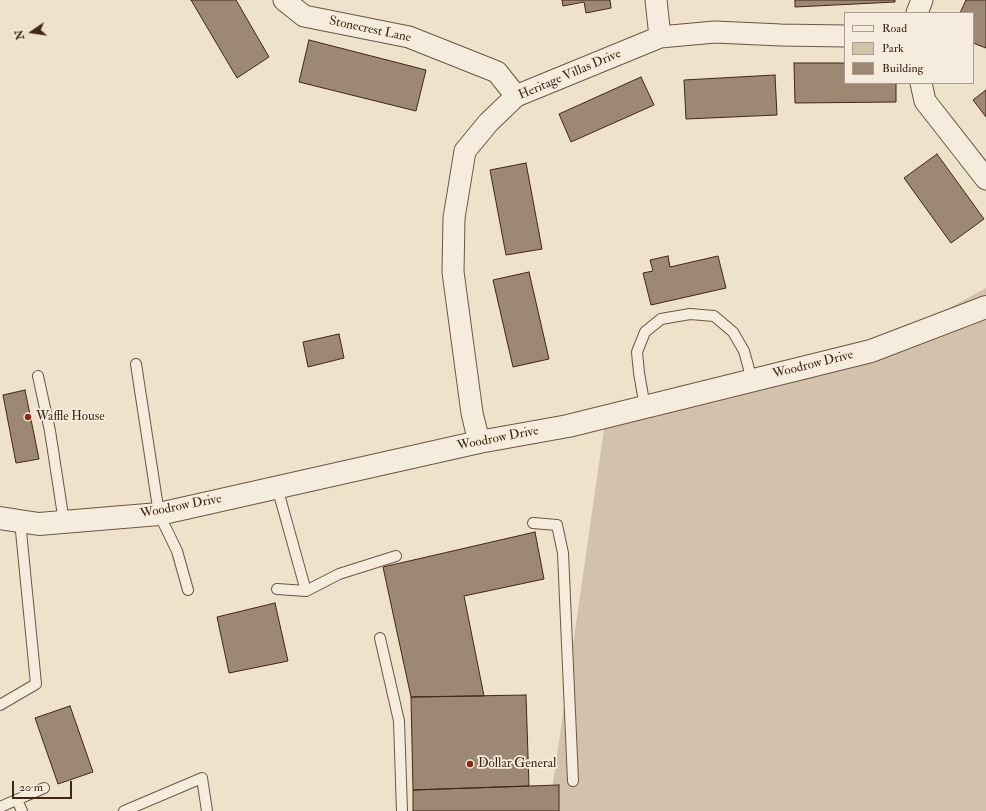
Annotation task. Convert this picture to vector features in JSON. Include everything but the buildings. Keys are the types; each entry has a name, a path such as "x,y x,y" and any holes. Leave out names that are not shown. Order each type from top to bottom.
{"street":[{"name":"Stonecrest Lane","path":"284,0 304,16 409,37 496,72 516,96"},
{"path":"656,0 660,37"},
{"path":"917,12 922,0"},
{"name":"Heritage Villas Drive","path":"479,442 472,414 453,272 454,218 465,151 488,123 516,96 660,37 714,32 844,36"},
{"path":"921,84 925,101 986,179"},
{"name":"Woodrow Drive","path":"10,520 39,524 159,514 479,442 568,426 871,350 986,306"}],"lane":[{"path":"646,407 639,373 638,352 645,332 661,319 690,314 714,316 733,332 744,351 752,380"},
{"path":"136,364 159,514 177,551 188,590"},
{"path":"38,376 50,431 64,522"},
{"path":"277,487 306,591"},
{"path":"0,705 36,684 10,520"},
{"path":"533,523 556,525 563,553 573,781"},
{"path":"277,589 306,591 339,574 396,556"},
{"path":"380,638 399,721 402,811"},
{"path":"124,811 202,778 207,811"},
{"path":"0,807 44,788"},
{"path":"17,800 22,811"}],"green space":[{"path":"986,288 986,811 549,811 604,429 853,361"}],"place":[{"name":"Waffle House","path":"28,417"},
{"name":"Dollar General","path":"470,764"}]}
